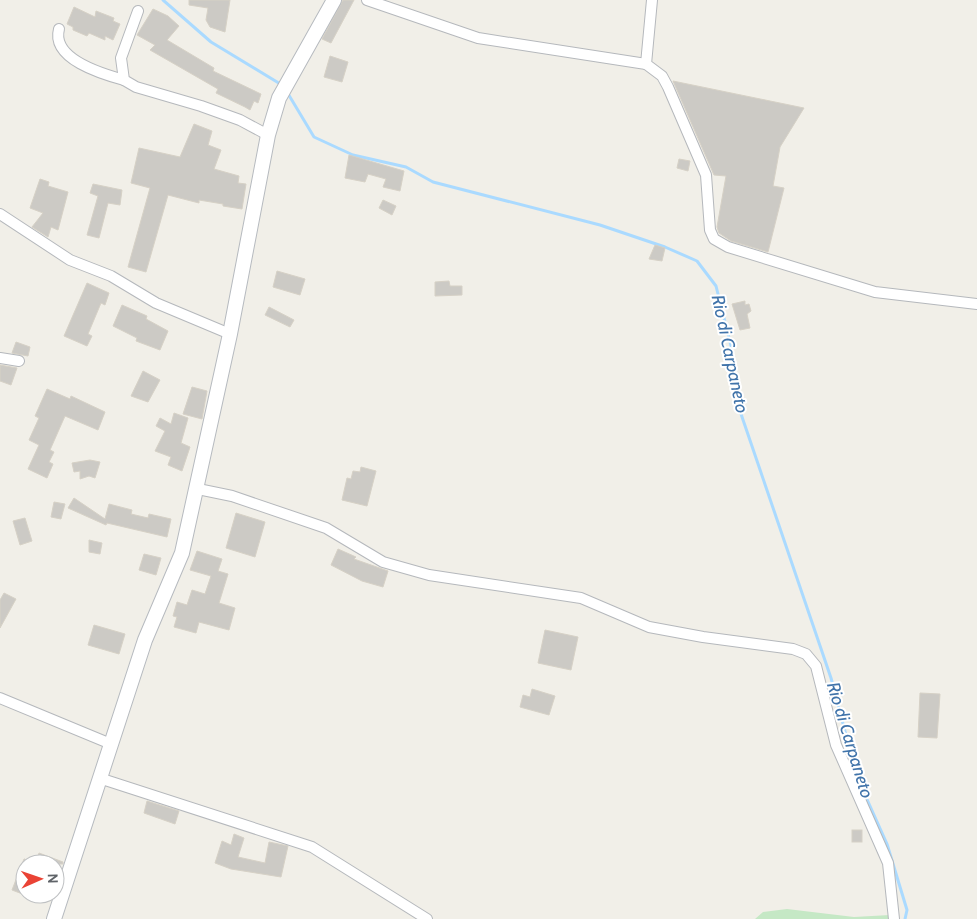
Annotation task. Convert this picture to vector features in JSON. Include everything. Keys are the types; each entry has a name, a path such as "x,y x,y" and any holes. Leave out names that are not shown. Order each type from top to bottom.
{"main road":[{"path":"54,919 145,640 182,554 198,489 230,334 268,135 279,98 334,0"}],"street":[{"path":"367,0 478,38 646,64 662,76 668,87 706,175 710,230 714,239 728,247 875,292 977,304"},
{"path":"646,64 652,0"},
{"path":"124,80 121,58 138,11"},
{"path":"60,29 58,39 66,54 100,73 124,80 136,87 240,120 268,135"},
{"path":"0,214 70,260 110,276 156,304 230,334"},
{"path":"0,358 19,361"},
{"path":"198,489 232,496 326,528 383,562 410,570 429,575 581,598 649,627 703,637 793,649 806,654 816,666 836,745 888,863 894,919"},
{"path":"0,698 111,744"},
{"path":"99,778 312,847 427,919"}],"green space":[{"path":"787,909 854,917 890,915 890,919 755,919 763,912"}],"building":[{"path":"189,0 230,0 225,32 210,27 206,20 208,8 189,5"},
{"path":"343,0 354,0 331,43 322,39"},
{"path":"74,7 95,17 96,11 114,18 113,21 120,24 113,40 105,36 105,40 89,33 87,36 73,30 73,27 67,24"},
{"path":"153,9 168,16 179,26 167,40 214,68 213,71 261,94 258,103 254,101 250,110 216,93 218,89 150,50 155,45 137,35"},
{"path":"330,56 348,62 342,82 324,77"},
{"path":"673,81 804,108 780,147 773,186 784,188 768,252 731,241 719,233 717,227 726,176 714,175"},
{"path":"194,124 212,131 208,145 221,150 214,169 239,176 238,183 246,184 242,209 199,200 199,203 168,195 146,272 128,267 150,188 131,183 139,148 180,157"},
{"path":"349,155 404,171 400,191 383,187 386,179 368,174 365,182 345,178"},
{"path":"679,159 690,161 688,171 677,168"},
{"path":"40,179 49,182 48,186 68,192 58,230 51,227 48,237 32,227 43,213 30,208"},
{"path":"93,184 122,190 120,205 108,203 99,238 87,235 98,196 90,193"},
{"path":"383,200 396,206 392,215 379,208"},
{"path":"655,245 665,248 662,261 649,259"},
{"path":"277,271 305,279 300,295 273,287"},
{"path":"449,281 450,286 462,286 462,295 435,296 435,282"},
{"path":"87,283 109,293 105,305 101,303 88,334 92,336 87,346 64,336"},
{"path":"745,301 745,305 749,304 751,311 747,314 750,328 740,330 732,304"},
{"path":"122,305 147,316 146,319 168,331 160,350 136,341 137,338 113,326"},
{"path":"269,307 294,320 290,327 265,315"},
{"path":"16,342 30,347 28,356 12,353"},
{"path":"0,365 17,368 11,385 0,381"},
{"path":"143,371 160,380 148,402 131,396"},
{"path":"192,387 207,391 202,419 183,414"},
{"path":"47,389 70,399 71,396 105,412 98,430 65,416 50,450 54,452 49,462 53,464 47,478 28,469 39,445 29,440 39,418 35,416"},
{"path":"174,413 188,418 181,443 190,447 182,471 168,465 171,457 155,451 165,431 156,426 160,418 171,424"},
{"path":"90,460 100,462 95,478 89,476 80,479 80,471 74,472 72,463"},
{"path":"361,467 376,471 367,506 342,500 347,478 351,479 353,471 360,472"},
{"path":"74,498 105,519 109,504 132,510 131,514 148,518 149,514 171,519 167,537 107,523 106,525 68,508"},
{"path":"54,502 65,504 61,519 51,517"},
{"path":"236,513 265,522 255,557 226,548"},
{"path":"25,518 32,541 20,545 13,521"},
{"path":"89,540 102,543 100,554 89,552"},
{"path":"338,549 356,557 354,559 388,571 383,587 362,581 331,565"},
{"path":"197,551 222,559 218,571 228,574 219,603 235,608 229,630 199,622 196,633 174,627 177,617 173,616 177,602 187,605 192,590 205,594 211,576 190,570"},
{"path":"144,554 161,558 156,575 139,570"},
{"path":"4,593 16,599 0,628 0,600"},
{"path":"94,625 125,634 119,654 88,645"},
{"path":"545,630 578,637 571,670 538,663"},
{"path":"532,689 555,696 549,715 520,707 523,695 530,697"},
{"path":"920,693 940,694 937,738 918,737"},
{"path":"147,801 179,811 175,824 144,813"},
{"path":"852,830 862,830 862,842 852,842"},
{"path":"234,834 244,838 238,857 265,863 269,842 288,846 281,877 231,869 215,863 222,841 231,845"}],"waterway":[{"name":"Rio di Carpaneto","path":"163,0 211,42 282,85"},
{"name":"Rio di Carpaneto","path":"287,92 314,137 353,155 406,167 433,182 600,225 665,247 697,261 716,286 731,346 740,411 831,678 857,777 887,844 907,910 905,919"}]}
